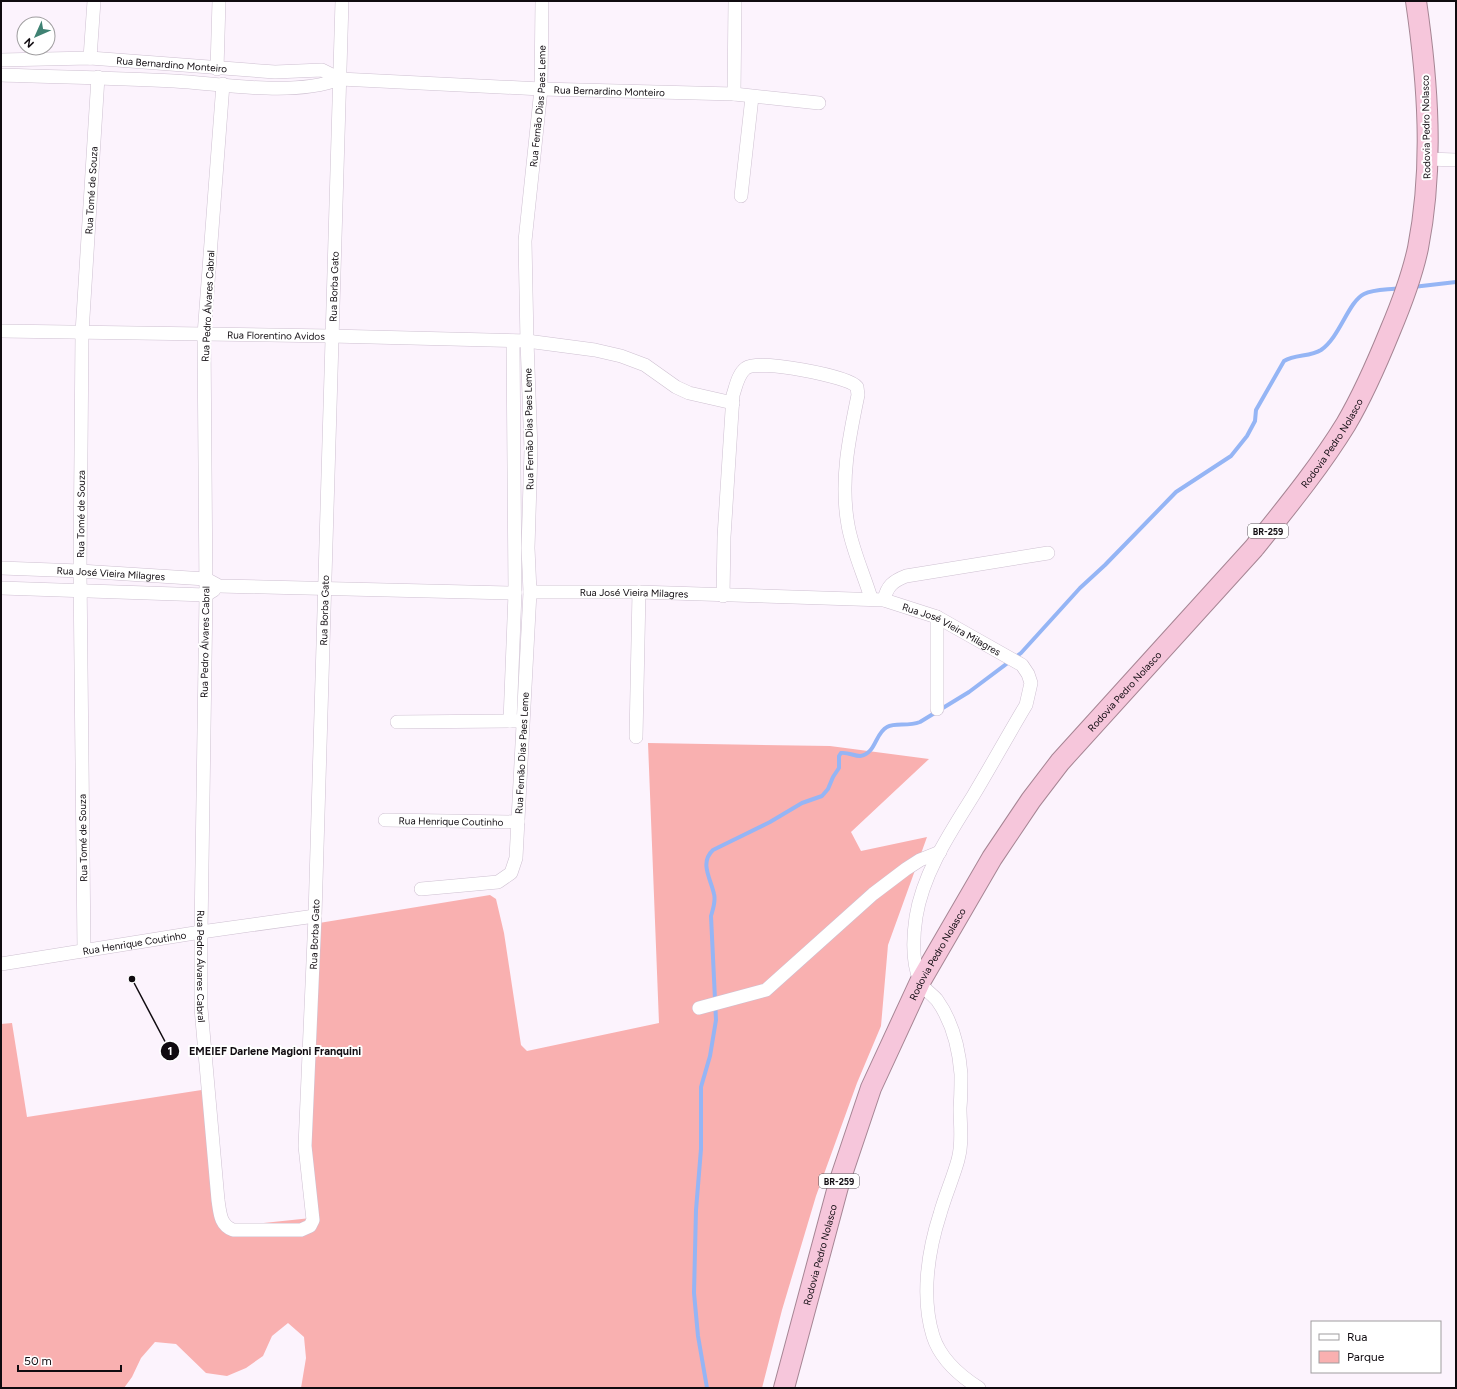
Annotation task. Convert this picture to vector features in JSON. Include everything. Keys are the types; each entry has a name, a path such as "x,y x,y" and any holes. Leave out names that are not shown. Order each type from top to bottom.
{"highway":[{"name":"Rodovia Pedro Nolasco","path":"784,1388 839,1183 871,1088 920,982 992,858 1031,800 1060,762 1254,548 1311,476 1346,424 1375,367 1401,306 1418,249 1426,192 1428,159 1425,62 1416,1"}],"street":[{"path":"90,58 94,1"},
{"path":"217,69 219,1"},
{"name":"Rua Borba Gato","path":"313,1220 305,1146 315,916 342,1"},
{"name":"Rua Fernão Dias Paes Leme","path":"421,889 498,882 511,873 516,858 518,822 516,721 530,592 528,548 531,450 526,341 525,241 541,89 542,1"},
{"path":"734,94 735,1"},
{"name":"Rua Bernardino Monteiro","path":"1,60 90,58 217,69 275,72 322,70 340,79 541,89 734,94 819,103"},
{"name":"Rua Bernardino Monteiro","path":"1,75 98,77 277,88 322,86 340,79"},
{"name":"Rua Tomé de Souza","path":"84,951 80,590 82,333 98,77"},
{"name":"Rua Pedro Álvares Cabral","path":"223,84 204,335 206,595 201,1008 218,1200 224,1226 233,1230 301,1230 310,1226 313,1220"},
{"path":"741,196 752,97"},
{"path":"1428,159 1456,160"},
{"name":"Rua Florentino Avidos","path":"1,331 331,336 526,341 595,350 621,356 645,365 676,387 689,393 733,403"},
{"path":"397,722 516,721 513,341"},
{"path":"723,596 724,538 733,403 736,384 743,371 750,366 760,364 807,371 844,380 856,385 858,395 847,450 845,505 848,526 878,599 889,586 906,576 1048,553"},
{"name":"Rua José Vieira Milagres","path":"1,568 80,571 206,579 219,586 325,587 515,593"},
{"path":"1,588 206,595 219,586"},
{"name":"Rua José Vieira Milagres","path":"530,592 639,592 723,596 878,599 937,617 1022,665 1028,674 1031,683 1026,705 940,852 924,887 916,916 914,940 915,961 920,982"},
{"path":"636,737 639,592"},
{"path":"937,617 937,709"},
{"name":"Rua Henrique Coutinho","path":"385,820 518,822"},
{"path":"699,1008 766,990 873,894 920,860 940,852"},
{"name":"Rua Henrique Coutinho","path":"1,964 201,932 315,916"},
{"path":"920,982 936,998 952,1028 958,1049 961,1074 961,1134 959,1159 939,1215 931,1247 927,1286 929,1312 933,1337 945,1358 963,1377 979,1388"}],"green space":[{"path":"648,743 830,746 929,759 851,832 861,851 927,837 888,945 881,1026 857,1083 816,1196 782,1310 762,1388 301,1388 306,1358 304,1337 288,1323 272,1336 263,1356 246,1368 227,1376 206,1373 176,1344 155,1342 141,1358 132,1377 124,1388 1,1388 1,1024 12,1023 27,1117 208,1089 226,1227 311,1218 313,924 490,895 496,899 504,933 521,1045 527,1051 659,1023"}],"waterway":[{"path":"1413,287 1456,282"},
{"path":"707,1388 698,1336 694,1293 696,1210 701,1149 701,1087 710,1056 716,1020 711,916 715,899 706,866 709,855 713,850 770,822 802,803 822,796 828,789 839,768 839,756 841,753 860,756 865,754 872,748 880,734 887,727 920,722 969,692 1021,653 1080,588 1105,565 1176,492 1231,456 1247,436 1255,421 1256,410 1284,361 1293,357 1312,354 1321,350 1333,337 1353,304 1364,294 1377,290 1400,288"}],"place":[{"name":"EMEIEF Darlene Magioni Franquini","path":"132,979"}]}
